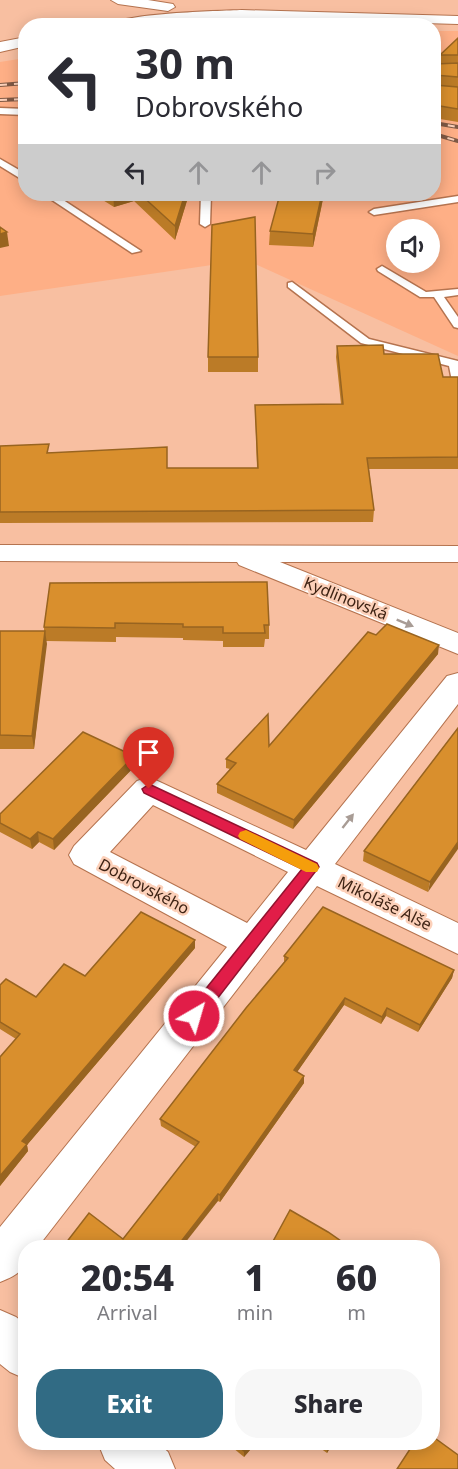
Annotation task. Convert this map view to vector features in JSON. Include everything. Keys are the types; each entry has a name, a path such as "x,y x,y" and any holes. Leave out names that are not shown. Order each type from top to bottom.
{"street":[{"path":"118,0 182,9 212,16"},
{"path":"182,18 362,16 410,18"},
{"path":"441,19 458,20"},
{"path":"0,47 18,43"},
{"name":"Kydlinovská","path":"0,553 458,554"},
{"name":"Kydlinovská","path":"235,553 458,644"},
{"path":"0,1261 458,682"},
{"name":"Dobrovského","path":"252,943 86,855 149,789 312,867"},
{"name":"Mikoláše Alše","path":"312,867 458,939"},
{"path":"0,1333 18,1349"},
{"path":"130,1450 151,1469"}],"lane":[{"path":"0,111 18,112"},
{"path":"0,162 18,174"},
{"path":"374,212 458,199"},
{"path":"59,201 136,251"},
{"path":"205,224 206,201"},
{"path":"382,269 424,295 458,292"},
{"path":"292,285 364,341 454,364 458,381"},
{"path":"437,294 458,325"}],"shaded area":[{"path":"441,31 458,31 458,356 246,260 0,296 0,62 18,59 18,201 441,201"}],"building":[{"path":"458,38 458,55 441,54"},
{"path":"458,63 458,77 441,76 441,64"},
{"path":"441,86 458,87 458,109 441,106"},
{"path":"148,201 183,201 175,226"},
{"path":"278,201 320,201 313,234 270,231"},
{"path":"255,217 258,357 208,357 212,225"},
{"path":"0,227 7,232 0,234"},
{"path":"383,345 384,354 438,354 443,377 458,377 458,457 367,458 374,510 0,512 0,446 49,444 47,453 167,447 167,468 258,468 255,405 343,404 337,346"},
{"path":"267,582 269,625 264,625 265,633 223,633 223,627 183,627 183,624 115,623 115,628 44,627 50,583"},
{"path":"387,624 439,645 294,820 217,784 236,763 226,759 268,714 269,746 368,632 376,635"},
{"path":"0,631 45,631 32,736 0,735"},
{"path":"458,728 458,842 430,882 364,851"},
{"path":"83,732 134,756 53,839 38,832 30,839 0,823 0,814"},
{"path":"323,907 454,970 420,1025 387,1008 382,1017 345,998 294,1070 304,1076 220,1195 218,1194 182,1240 68,1240 89,1213 123,1239 199,1142 160,1119 288,958 284,956"},
{"path":"141,912 195,940 22,1141 27,1144 0,1176 0,1057 20,1034 0,1022 0,985 6,979 36,997 64,964 85,976"},
{"path":"290,1210 340,1240 274,1240"},
{"path":"440,1442 458,1455 458,1469 397,1469 409,1450 440,1450"}],"railway":[{"path":"0,85 18,84"},
{"path":"0,100 18,99"},
{"path":"441,124 458,127"},
{"path":"441,136 458,141"}],"slow traffic":[{"path":"246,836 311,868"}],"route":[{"path":"149,789 312,867 194,1016"}]}
